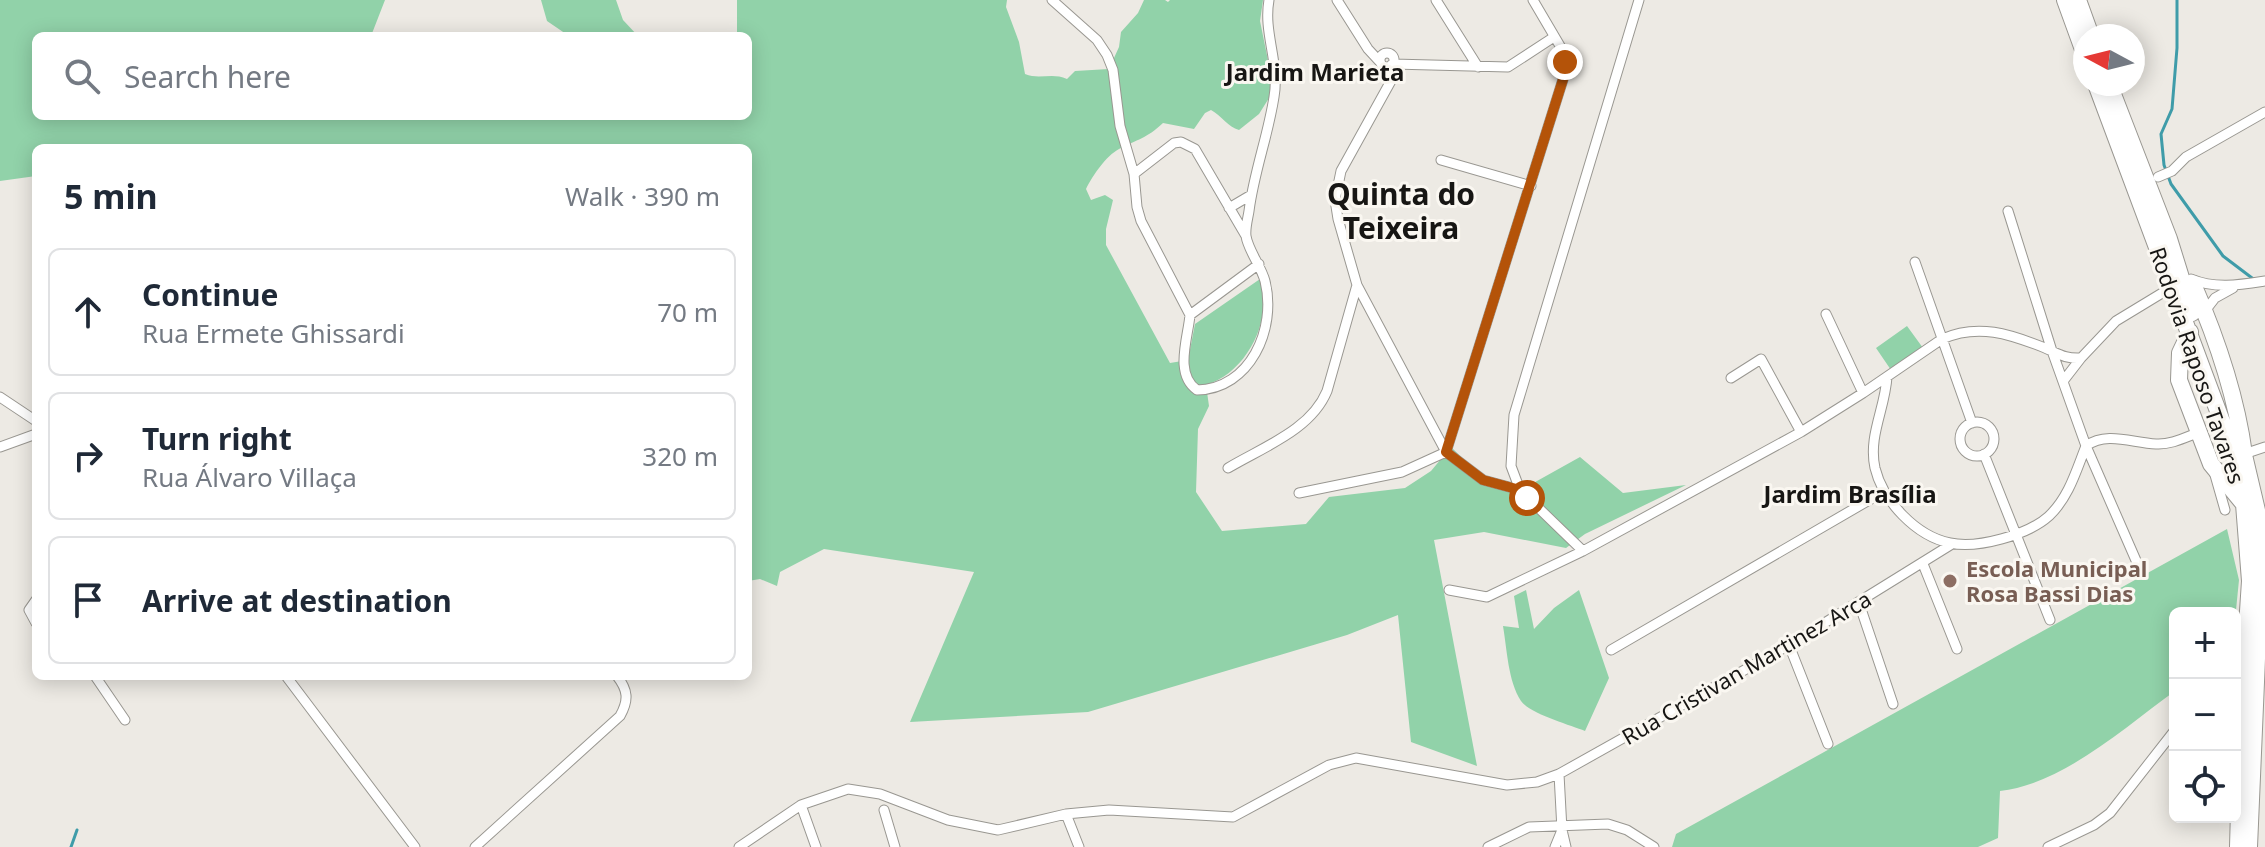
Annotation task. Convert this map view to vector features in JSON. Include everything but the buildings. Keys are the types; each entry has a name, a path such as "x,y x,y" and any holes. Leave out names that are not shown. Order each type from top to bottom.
{"highway":[{"path":"2065,0 2074,24"},
{"path":"2080,0 2087,24"},
{"name":"Rodovia Raposo Tavares","path":"2100,96 2190,332 2237,467 2244,504 2250,581 2241,638"},
{"name":"Rodovia Raposo Tavares","path":"2114,96 2169,239 2254,488 2261,564 2260,684 2249,847"},
{"path":"2169,239 2191,279 2227,371 2244,454"},
{"path":"2190,332 2180,353 2178,371 2211,464 2244,504"},
{"name":"Rodovia Raposo Tavares","path":"2238,847 2240,679"}],"street":[{"path":"1052,0 1097,40 1113,70 1122,136 1134,174 1141,221 1190,315 1185,376 1197,390 1224,386 1237,378 1247,366 1262,338 1268,304 1266,284 1259,264 1246,236 1195,149 1189,144 1174,143 1134,174"},
{"path":"1246,236 1251,195 1276,82 1266,22 1269,0"},
{"path":"1337,0 1368,49 1387,61 1508,67 1554,37"},
{"path":"1436,0 1478,67"},
{"path":"1299,493 1402,472 1446,452 1565,73 1563,51 1533,0"},
{"path":"1583,551 1520,490 1511,466 1514,415 1639,0"},
{"path":"1387,61 1393,75 1341,171 1336,186 1338,219 1357,285 1446,452 1483,480 1520,490"},
{"path":"2160,176 2172,171 2186,157 2265,112"},
{"path":"1441,160 1531,186"},
{"path":"1229,208 1251,195"},
{"path":"2008,211 2086,446 2138,565"},
{"path":"1915,262 1972,423"},
{"path":"1190,315 1259,264"},
{"path":"2191,279 2202,283 2240,285 2265,281"},
{"path":"1228,468 1307,422 1320,407 1357,285"},
{"path":"2205,312 2215,298 2240,285"},
{"path":"2064,380 2116,321 2172,287"},
{"path":"1826,314 1863,393"},
{"path":"1449,590 1487,597 1583,551 1801,432 1942,339 1956,333 1983,330 2052,351 2066,359 2081,358"},
{"path":"1731,378 1761,359 1801,432"},
{"path":"1887,377 1885,397 1872,442 1875,467 1883,492 1915,525 1930,536 1952,544 2016,535 2036,525 2068,493 2086,446 2096,439 2107,437 2158,444 2200,432"},
{"path":"0,397 32,418"},
{"path":"1972,423 1986,425 1992,433 1993,443 1984,454 1970,454 1961,445 1963,429 1972,423"},
{"path":"0,447 32,435"},
{"path":"2244,454 2265,447"},
{"path":"1984,454 2050,620"},
{"path":"2211,464 2225,510"},
{"path":"1611,650 1883,492"},
{"name":"Rua Cristivan Martinez Arca","path":"739,847 801,805 848,789 880,794 948,820 998,830 1066,814 1127,809 1233,817 1329,765 1356,758 1484,783 1507,785 1537,782 1559,774 1789,645 1952,544"},
{"path":"1923,564 1957,649"},
{"path":"1859,603 1893,704"},
{"path":"1789,645 1828,744"},
{"path":"98,680 125,720"},
{"path":"289,680 415,847"},
{"path":"475,847 620,716 627,696 620,680"},
{"path":"2048,847 2094,825 2110,813 2169,738"},
{"path":"1559,774 1566,847"},
{"path":"801,805 816,847"},
{"path":"884,810 895,847"},
{"path":"1066,814 1079,847"},
{"path":"1488,847 1529,827 1617,826 1654,847"},
{"path":"1555,847 1562,827"}],"green space":[{"path":"0,0 385,0 373,32 32,32 32,120 752,120 752,32 737,32 737,0 1007,0 1006,7 1019,42 1025,74 1067,79 1075,71 1109,69 1119,47 1121,32 1138,13 1144,0 1263,0 1260,21 1274,90 1259,114 1239,130 1211,110 1205,113 1194,129 1163,123 1147,136 1109,156 1086,189 1091,200 1105,195 1113,200 1106,229 1106,245 1170,363 1188,360 1195,324 1260,279 1263,311 1260,327 1244,357 1233,369 1206,385 1209,406 1198,429 1196,492 1222,531 1306,524 1329,497 1405,488 1431,471 1451,447 1484,479 1521,490 1580,457 1623,493 1686,485 1585,534 1566,548 1484,532 1434,540 1477,766 1411,742 1398,615 1347,635 1088,712 910,722 974,572 824,549 780,572 777,586 760,579 752,580 752,144 32,144 32,177 0,181"},
{"path":"541,0 616,0 623,20 634,32 563,32 547,21"},
{"path":"1907,326 1923,348 1891,370 1876,348"},
{"path":"2227,529 2239,580 2236,607 2169,607 2169,696 2070,766 2024,786 2000,791 1998,838 1978,847 1672,847 1676,834"},
{"path":"1526,590 1534,629 1554,608 1579,590 1609,678 1585,731 1533,710 1521,701 1517,693 1503,626 1519,628 1514,596"}],"waterway":[{"path":"2177,0 2172,109 2161,134 2164,165 2171,184 2223,256 2256,281"},
{"path":"71,847 77,830"}],"place":[{"name":"Escola Municipal Rosa Bassi Dias","path":"1950,581"}],"district":[{"name":"Jardim Marieta","path":"1315,71"},
{"name":"Quinta do Teixeira","path":"1401,210"},
{"name":"Jardim Brasília","path":"1850,493"}],"route":[{"path":"1527,498 1520,490 1483,480 1470,473 1446,452 1531,186 1565,73 1565,62"}]}
